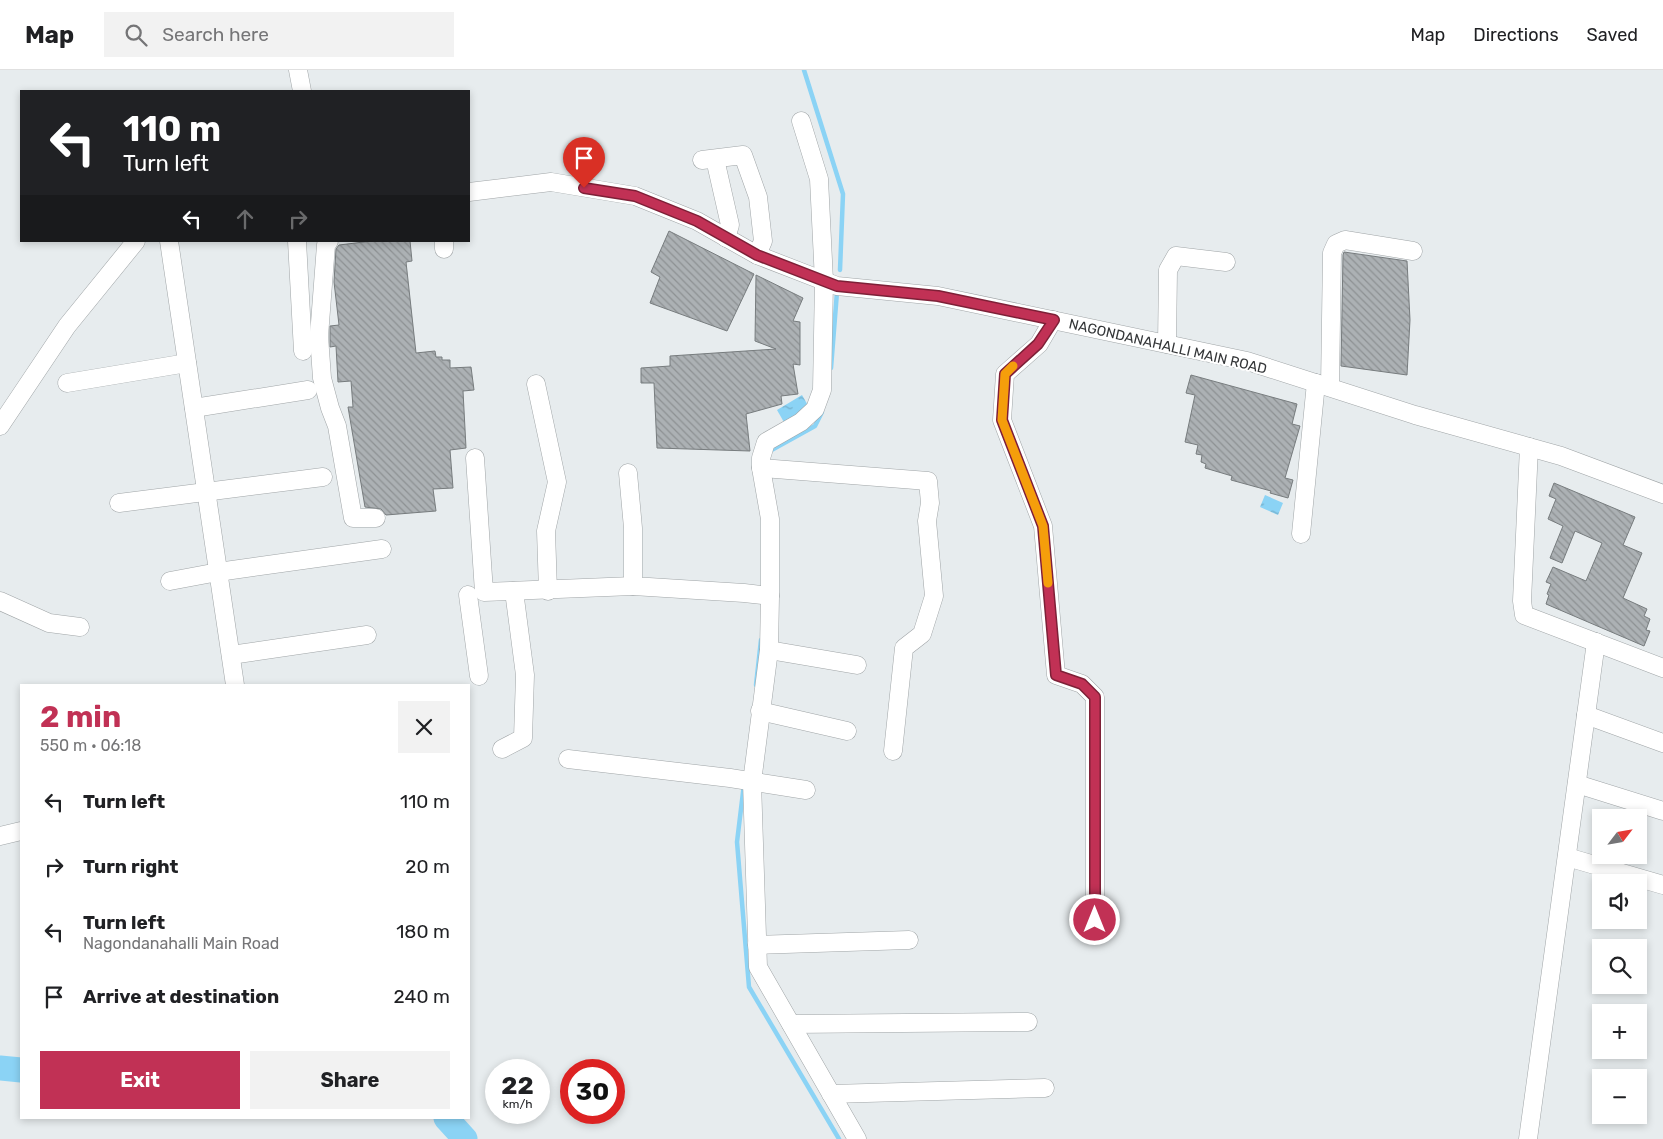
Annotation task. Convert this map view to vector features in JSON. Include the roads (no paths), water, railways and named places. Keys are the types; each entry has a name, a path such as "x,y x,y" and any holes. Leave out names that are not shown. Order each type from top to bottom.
{"street":[{"path":"298,70 302,90"},
{"path":"801,121 819,179 824,281 822,390 815,409 801,422 766,442 761,458 770,519 770,596 769,650 752,782 758,967 857,1139"},
{"path":"726,238 730,225 708,159 744,155 758,197 763,241 757,255"},
{"name":"NAGONDANAHALLI MAIN ROAD","path":"470,192 550,182 635,196 697,221 757,255 837,286 938,296 1247,361 1415,415 1561,456 1663,494"},
{"path":"1301,534 1323,385 1332,253 1336,244 1345,240 1413,251"},
{"path":"0,426 67,326 135,242"},
{"path":"169,242 235,684"},
{"path":"297,242 303,351"},
{"path":"328,242 326,245 320,336 322,378 336,426 353,518 376,518"},
{"path":"1166,344 1168,270 1176,256 1226,262"},
{"path":"1054,320 1038,344 1005,374 1002,420 1043,526 1056,675 1082,684 1095,697 1095,920"},
{"path":"67,383 188,363"},
{"path":"536,384 557,482 546,531 548,591"},
{"path":"194,408 308,390"},
{"path":"1529,447 1522,601 1524,614 1663,668"},
{"path":"475,458 468,594 480,676"},
{"path":"761,468 928,481 930,503 927,521 934,596 922,634 904,648 893,751"},
{"path":"628,473 633,528 633,586"},
{"path":"119,503 323,477"},
{"path":"170,581 218,572 382,549"},
{"path":"468,594 633,586 770,596"},
{"path":"502,749 523,738 525,675 514,591"},
{"path":"0,601 49,623 80,626"},
{"path":"231,655 367,635"},
{"path":"1528,1139 1596,642"},
{"path":"769,650 857,665"},
{"path":"760,711 848,731"},
{"path":"1586,715 1663,744"},
{"path":"568,759 806,790"},
{"path":"1576,784 1663,811"},
{"path":"0,836 20,831"},
{"path":"1567,857 1663,885"},
{"path":"757,945 909,940"},
{"path":"791,1024 1028,1022"},
{"path":"831,1094 1045,1088"}],"water":[{"path":"802,395 810,409 785,424 777,410"},
{"path":"1265,495 1283,503 1278,515 1260,507"}],"waterway":[{"path":"804,70 843,194 840,270"},
{"path":"831,368 837,292"},
{"path":"768,452 815,426 822,412"},
{"path":"756,685 761,640"},
{"path":"744,784 737,842 749,987 839,1139"},
{"path":"0,1068 20,1070"},
{"path":"447,1119 465,1139"}]}
